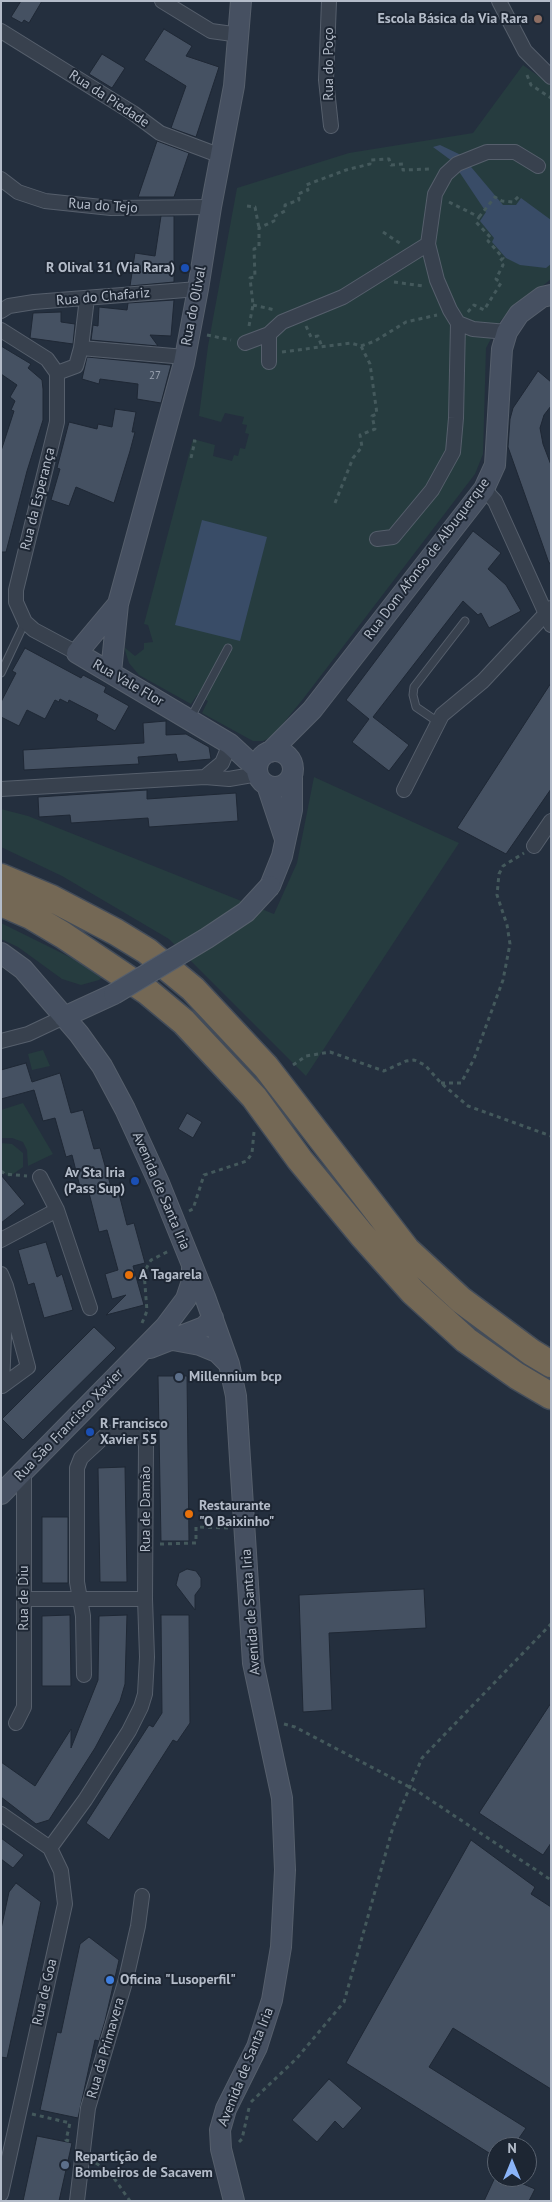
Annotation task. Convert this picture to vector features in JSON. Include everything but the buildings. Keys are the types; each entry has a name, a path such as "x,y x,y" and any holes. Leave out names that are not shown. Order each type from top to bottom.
{"highway":[{"path":"1,877 51,898 116,932 147,951 194,989 266,1067 406,1250 461,1300 541,1358"},
{"path":"1,903 31,916 63,935 141,987 184,1022 254,1097 300,1160 362,1235 413,1292 466,1340 517,1376 551,1396"}],"main road":[{"name":"Rua do Olival","path":"111,672 118,604 185,357 221,156 240,35 241,1"},
{"name":"Rua Dom Afonso de Albuquerque","path":"263,767 312,710 484,489 495,465 502,349 507,332 519,314 542,297 551,295"},
{"name":"Rua do Olival","path":"77,653 118,604"},
{"name":"Rua Vale Flor","path":"77,653 190,719 263,767"},
{"name":"Rua Dom Afonso de Albuquerque","path":"64,1016 114,994 175,959 246,912 270,886 277,873 292,810 292,771 312,710"},
{"path":"276,751 287,755 292,771 284,786 272,787 263,767 276,751"},
{"path":"263,767 285,839"},
{"name":"Avenida de Santa Iria","path":"1,954 24,970 64,1016 94,1054 125,1109 159,1183 212,1318 229,1364 238,1411 253,1663 282,1798 284,1908 278,1974 272,2000 257,2047 222,2122 220,2140 222,2156 234,2201"},
{"name":"Rua São Francisco Xavier","path":"166,1334 186,1299 192,1281 192,1266"},
{"name":"Rua São Francisco Xavier","path":"1,1494 136,1355 191,1316 212,1318"},
{"path":"166,1334 200,1344 216,1352 229,1364"}],"street":[{"path":"162,1 211,31 240,35"},
{"name":"Rua do Poço","path":"329,1 326,80 331,126"},
{"path":"499,1 525,51 551,77"},
{"name":"Rua da Piedade","path":"1,31 132,112 160,133 221,156"},
{"path":"378,539 393,537 432,490 453,452 456,418 458,323 440,288 428,244 435,194 446,174 457,164 487,152 515,152 538,166"},
{"name":"Rua do Tejo","path":"1,179 18,192 45,201 119,208 211,207"},
{"path":"245,343 269,334 282,322 343,297 428,244"},
{"name":"Rua do Chafariz","path":"5,309 87,298 198,289"},
{"path":"1,330 47,359 57,373 76,366 81,348 87,298"},
{"path":"458,323 473,329 507,332"},
{"path":"269,334 269,358"},
{"path":"81,348 185,357"},
{"name":"Rua da Esperança","path":"26,622 16,602 16,590 57,422 57,373"},
{"path":"404,790 442,716 482,681 549,616 495,501 484,489"},
{"name":"Rua Vale Flor","path":"26,622 34,630 77,653"},
{"path":"205,777 222,763 230,744"},
{"path":"1,788 205,777 229,779 263,767"},
{"path":"534,846 551,821"},
{"path":"1,1041 28,1034 64,1016"},
{"path":"40,1177 57,1210 90,1308"},
{"path":"1,1240 57,1210"},
{"path":"4,1280 28,1368 2,1386 2,1346 4,1280"},
{"name":"Rua de Damão","path":"50,1848 90,1792 141,1707 145,1694 147,1657 145,1599 146,1445 143,1436 138,1432 114,1431 106,1434 81,1458 77,1468 78,1599 83,1616 84,1675"},
{"name":"Rua de Diu","path":"16,1723 24,1707 24,1471"},
{"path":"24,1599 145,1599"},
{"name":"Rua de Goa","path":"1,1814 50,1848 61,1871 65,1904 18,2110 1,2194"},
{"name":"Rua da Primavera","path":"77,2201 88,2108 126,1980 142,1896"}],"lane":[{"path":"438,722 416,707 413,695 414,686 465,621"},
{"path":"1,673 26,622"},
{"path":"190,719 228,648"}],"path":[{"path":"259,228 274,221 273,216 286,211 285,205 300,200 298,194 308,190 306,184 370,164 370,160 390,159 391,165 403,164 403,170 430,169 430,174 446,174"},
{"path":"346,170 347,175"},
{"path":"435,194 479,217"},
{"path":"458,323 474,305 484,310 501,283 496,279 503,265 500,261 502,258 488,242 491,238 476,222 495,197 502,201 513,202 519,196"},
{"path":"190,331 245,343 253,305 250,278 255,277 254,249 259,247 259,228 255,207 247,206"},
{"path":"383,232 415,252"},
{"path":"371,280 440,288"},
{"path":"269,358 351,343 361,346 375,341 406,322 432,318 450,310"},
{"path":"300,315 311,337 318,336 322,347"},
{"path":"335,503 353,458 362,447 360,435 375,429 372,416 377,414 370,364 361,346"},
{"path":"191,458 196,441 193,441"},
{"path":"441,1083 462,1083 474,1059 503,980 510,944 507,925 497,895 499,874 503,866 534,846"},
{"path":"293,1065 306,1056 330,1052 384,1071 406,1061 414,1060 425,1065 441,1083 468,1106 551,1136"},
{"path":"188,1211 193,1209 204,1175 247,1161 252,1153 255,1126"},
{"path":"1,1171 5,1174 40,1177"},
{"path":"136,1355 131,1344 147,1311 144,1272 151,1260 183,1245"},
{"path":"156,1544 196,1543 196,1527 245,1530"},
{"path":"222,2156 242,2138 250,2103 297,2058 344,2002 393,1827 422,1758 551,1624"},
{"path":"295,1727 409,1787 551,1880"},
{"path":"18,2110 70,2123 66,2140 100,2164 130,2201"}],"green space":[{"path":"523,65 551,85 551,279 501,320 486,348 483,454 475,474 303,699 273,736 263,741 253,741 202,713 208,701 197,695 191,704 139,675 129,663 124,647 135,656 144,649 144,643 153,642 148,625 144,624 193,439 215,445 213,456 232,461 234,455 238,456 240,448 245,449 249,434 245,433 247,425 242,424 244,417 225,413 221,422 199,416 208,346 237,188 349,153 473,133"},
{"path":"314,777 459,843 306,1076 169,939 62,876 1,847 1,809 28,816 274,914 297,863"},
{"path":"1,923 92,968 103,976 99,980 81,985 62,979 18,947 1,939"},
{"path":"43,1050 50,1066 32,1070 28,1054"},
{"path":"23,1103 53,1154 28,1166 27,1150 23,1142 12,1138 1,1138 1,1110"},
{"path":"1,1143 12,1144 23,1153 23,1167 9,1177 1,1170"}],"water":[{"path":"440,145 461,155 503,205 516,205 521,198 551,220 551,264 546,268 520,265 506,258 492,242 494,238 480,221 486,212 452,161 433,147"},
{"path":"202,520 267,537 240,641 175,625"}],"place":[{"name":"Escola Básica da Via Rara","path":"538,19"},
{"name":"R Olival 31 (Via Rara)","path":"185,268"},
{"name":"Av Sta Iria (Pass Sup)","path":"135,1181"},
{"name":"A Tagarela","path":"129,1275"},
{"name":"Millennium bcp","path":"179,1377"},
{"name":"R Francisco Xavier 55","path":"90,1432"},
{"name":"Restaurante \"O Baixinho\"","path":"189,1514"},
{"name":"Oficina \"Lusoperfil\"","path":"110,1980"},
{"name":"Repartição de Bombeiros de Sacavem","path":"65,2165"}]}
